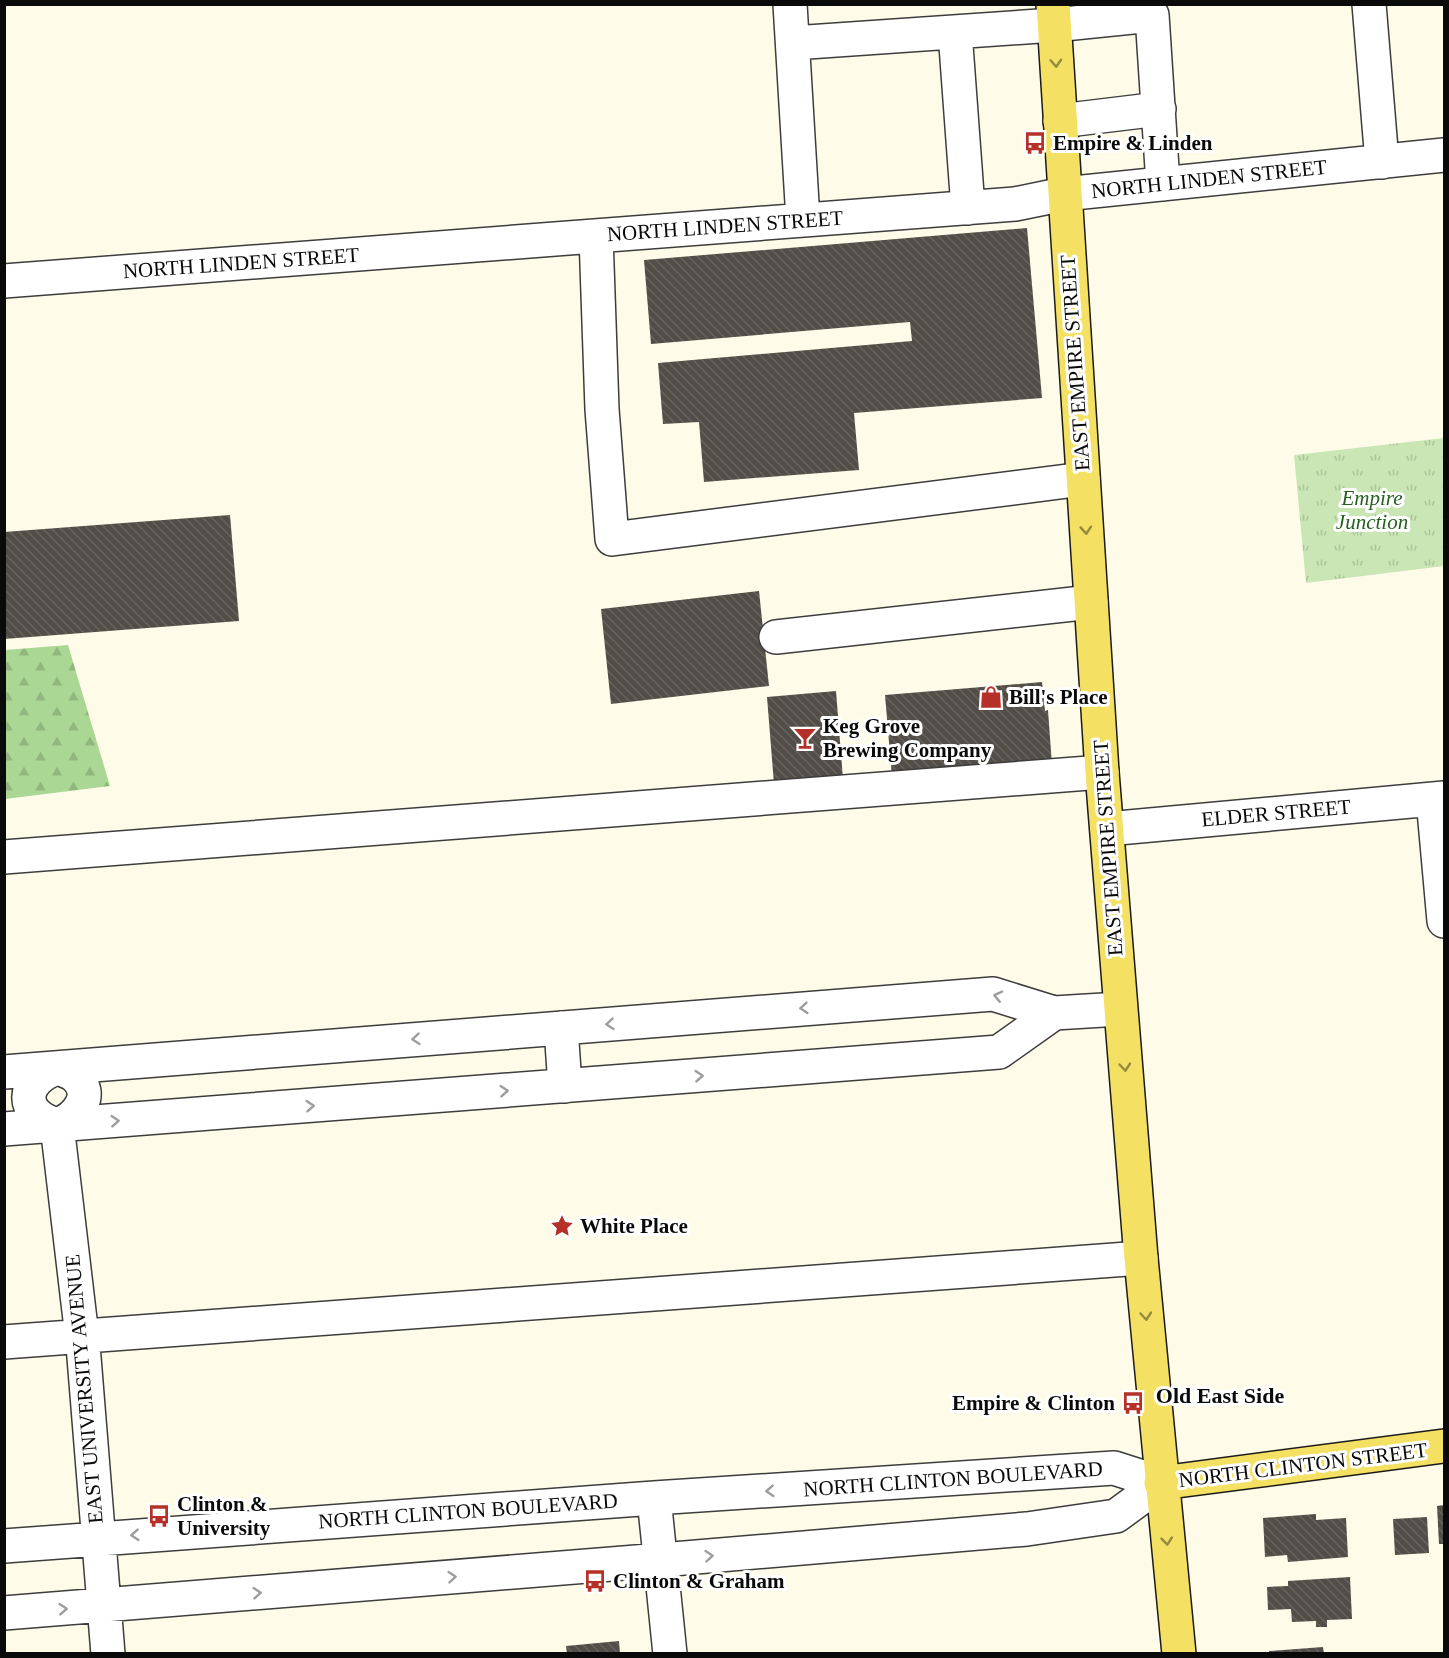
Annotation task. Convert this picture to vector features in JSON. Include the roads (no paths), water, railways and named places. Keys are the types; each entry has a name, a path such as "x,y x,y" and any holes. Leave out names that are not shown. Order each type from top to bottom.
{"main road":[{"name":"EAST EMPIRE STREET","path":"1053,15 1102,772 1120,1009 1161,1483 1179,1653"},
{"name":"NORTH CLINTON STREET","path":"1161,1483 1444,1446"}],"street":[{"path":"790,4 803,220"},
{"path":"1370,4 1382,162"},
{"path":"794,43 955,32 1053,15 1152,15 1162,184"},
{"path":"955,32 968,208"},
{"path":"1060,121 1159,109"},
{"name":"NORTH LINDEN STREET","path":"4,281 1015,204 1064,194 1444,155"},
{"path":"596,236 602,409 612,539 1083,479"},
{"path":"776,637 1091,602"},
{"path":"4,857 1102,772"},
{"path":"1439,799 1444,921"},
{"name":"ELDER STREET","path":"1107,829 1439,799"},
{"path":"4,1072 993,993 1054,1013 1120,1009"},
{"path":"4,1129 999,1052 1054,1013"},
{"path":"561,1028 565,1086"},
{"path":"57,1068 75,1076 83,1093 80,1111 73,1118 57,1125"},
{"name":"EAST UNIVERSITY AVENUE","path":"57,1125 82,1336 108,1653"},
{"path":"4,1342 1141,1258"},
{"name":"NORTH CLINTON BOULEVARD","path":"4,1546 654,1498 1114,1468 1161,1483"},
{"path":"4,1613 1027,1529 1116,1516 1161,1483"},
{"path":"654,1498 670,1653"}],"place":[{"name":"Empire & Linden","path":"1035,143"},
{"name":"Bill's Place","path":"991,697"},
{"name":"Keg Grove Brewing Company","path":"805,738"},
{"name":"White Place","path":"562,1226"},
{"name":"Empire & Clinton","path":"1133,1403"},
{"name":"Clinton & University","path":"159,1516"},
{"name":"Clinton & Graham","path":"595,1581"}],"district":[{"name":"Old East Side","path":"1220,1395"}],"park label":[{"name":"Empire Junction","path":"1372,510"}]}
